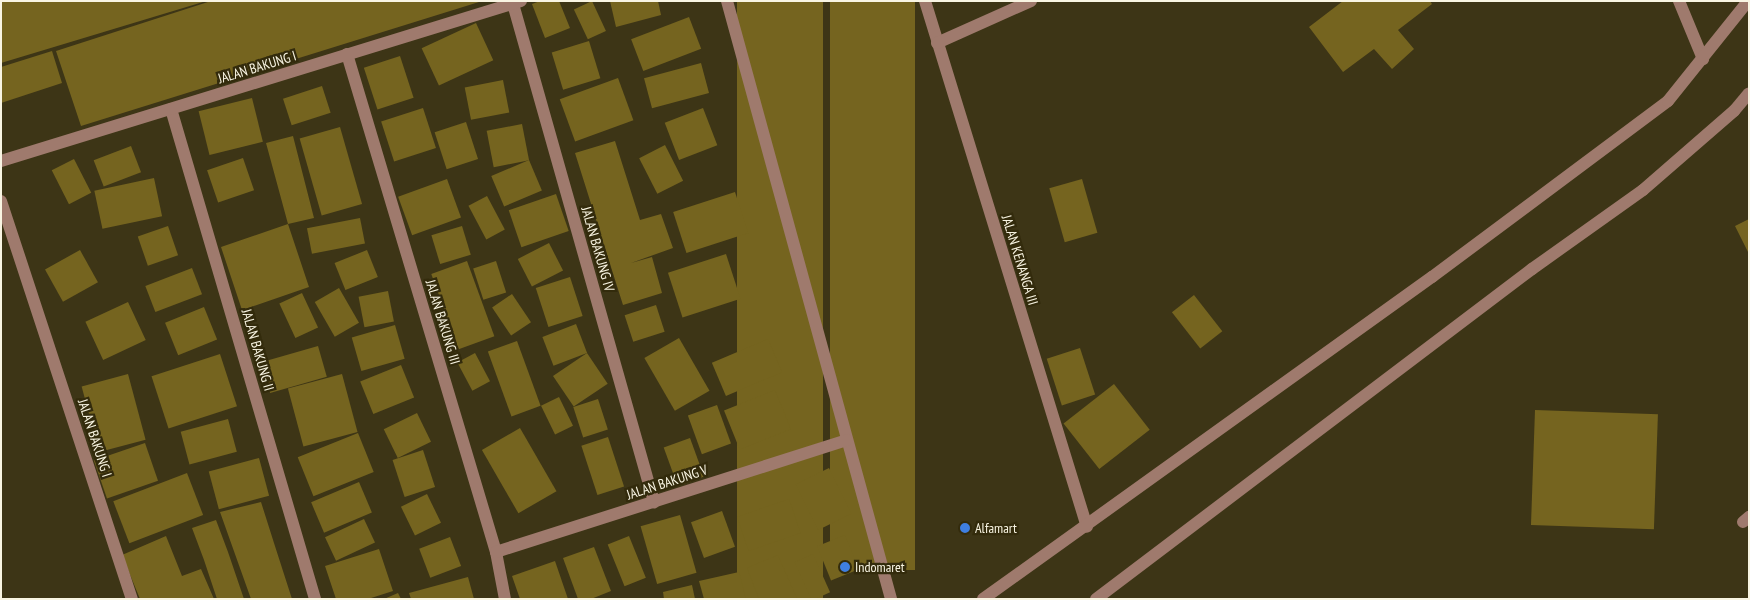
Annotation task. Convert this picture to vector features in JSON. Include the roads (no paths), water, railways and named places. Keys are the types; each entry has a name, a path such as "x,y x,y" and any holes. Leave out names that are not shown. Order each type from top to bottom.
{"street":[{"path":"727,1 891,599"},
{"name":"JALAN KENANGA III","path":"925,1 1087,526"},
{"path":"937,43 1031,1"},
{"path":"1680,1 1703,59"},
{"path":"983,599 1087,526 1668,101 1748,1"},
{"name":"JALAN BAKUNG I","path":"1,161 517,2"},
{"name":"JALAN BAKUNG IV","path":"517,2 654,502"},
{"name":"JALAN BAKUNG III","path":"347,54 496,552 506,599"},
{"path":"1096,599 1532,269 1643,190 1734,111 1749,93"},
{"name":"JALAN BAKUNG II","path":"171,109 316,599"},
{"name":"JALAN BAKUNG I","path":"1,201 132,599"},
{"name":"JALAN BAKUNG V","path":"496,552 847,440"}],"place":[{"name":"Alfamart","path":"965,528"},
{"name":"Indomaret","path":"845,567"}]}
